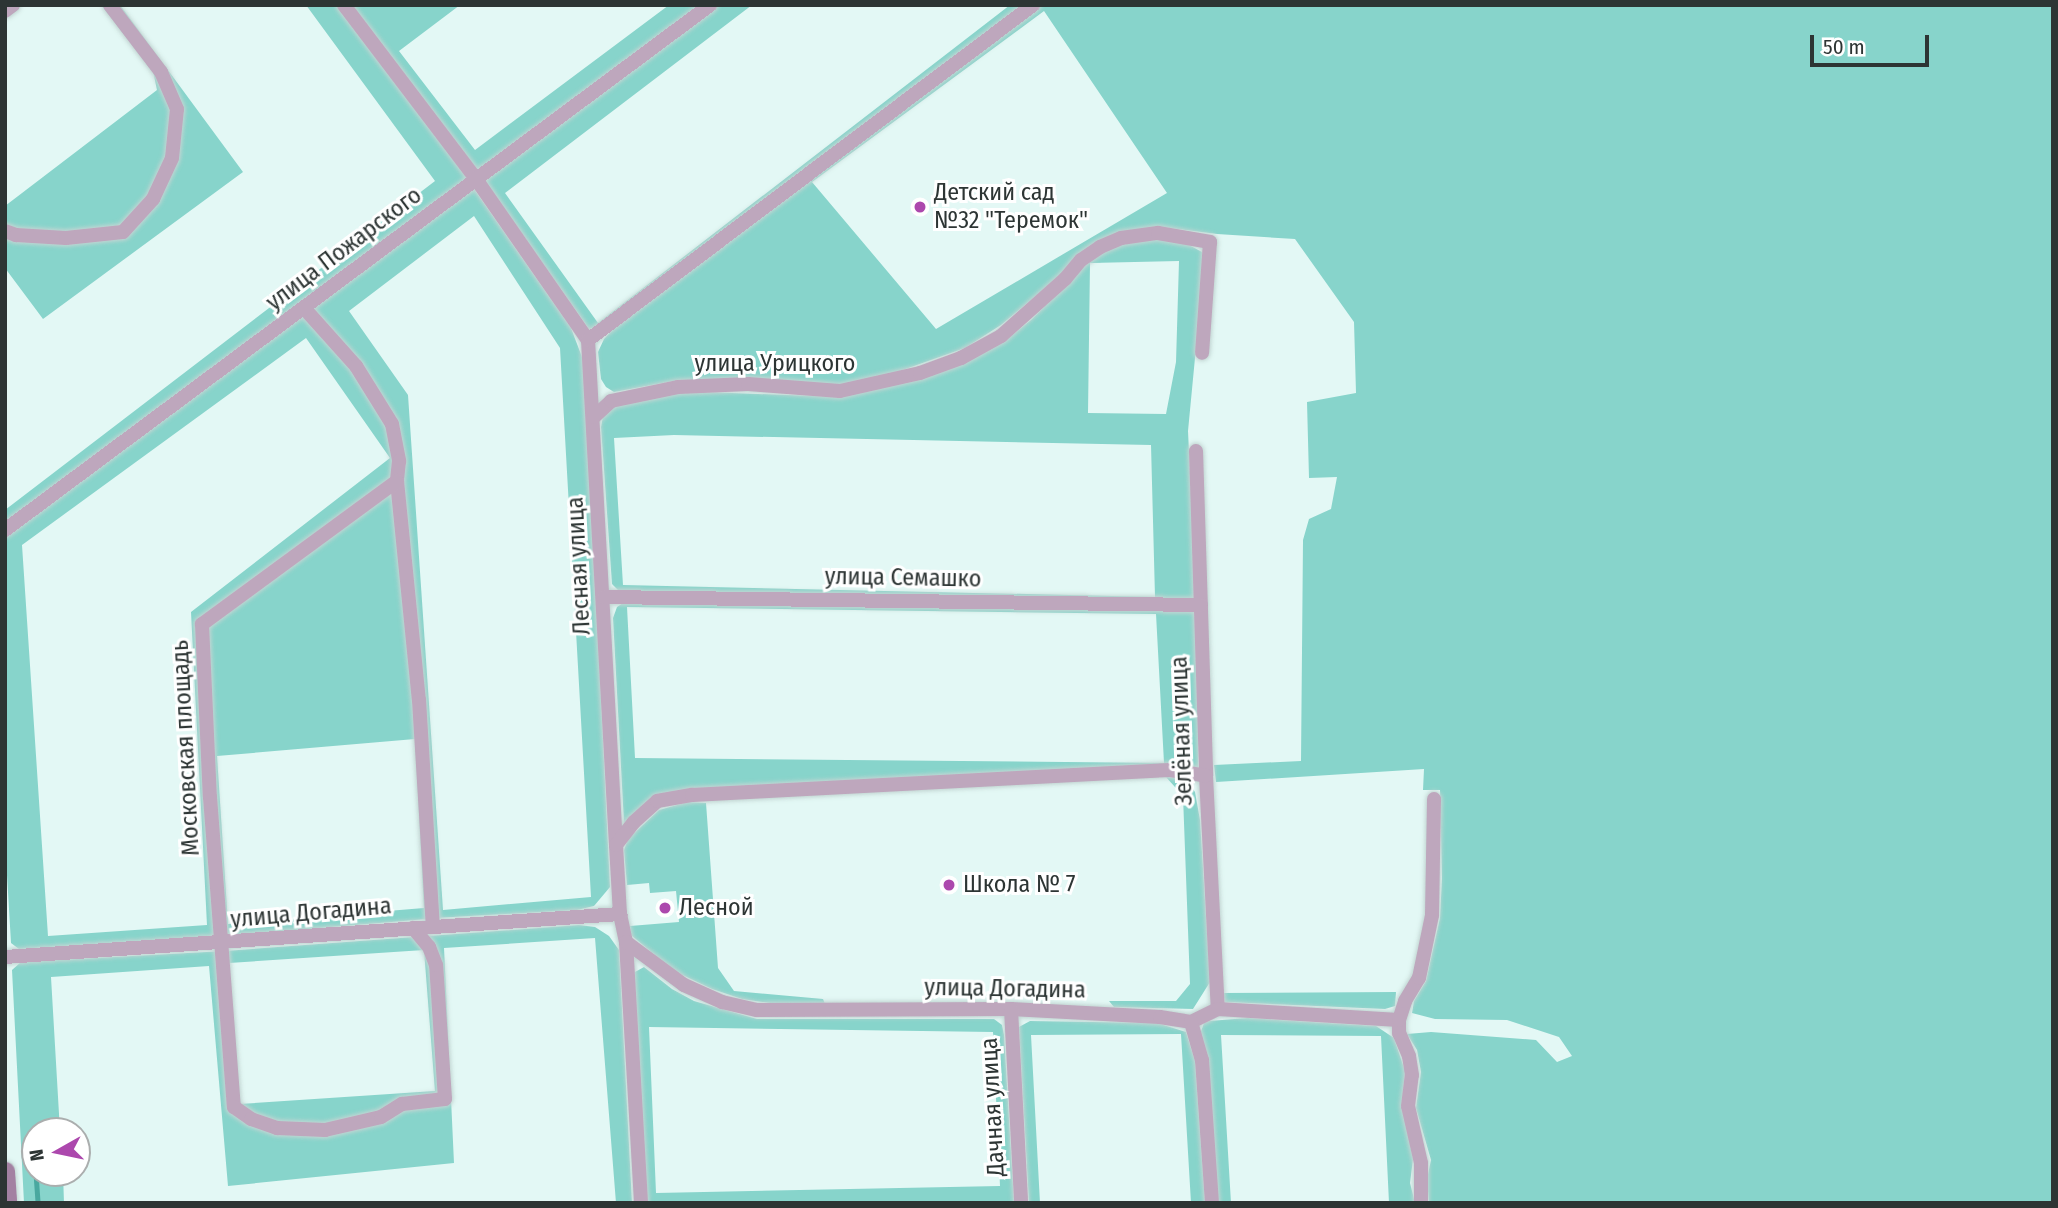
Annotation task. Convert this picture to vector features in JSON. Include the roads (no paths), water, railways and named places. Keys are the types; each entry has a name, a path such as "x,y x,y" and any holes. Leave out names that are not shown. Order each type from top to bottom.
{"main road":[{"path":"5,1171 7,1203"}],"street":[{"path":"5,11 13,5"},
{"path":"5,231 16,235 66,238 123,232 153,199 158,189 172,158 177,109 161,72 110,5"},
{"name":"улица Пожарского","path":"5,530 710,5"},
{"path":"589,340 1033,5"},
{"name":"Лесная улица","path":"346,6 476,179 589,340 616,845 621,914 626,942 640,1203"},
{"name":"улица Урицкого","path":"611,401 678,387 748,384 840,391 896,380 961,358 1001,336 1065,279 1081,260 1100,247 1121,238 1158,233 1210,242 1202,353"},
{"path":"304,308 356,366 392,424 399,461 397,481 419,701 433,926"},
{"path":"593,384 611,401 594,417"},
{"name":"Зелёная улица","path":"1196,451 1206,776 1218,1009"},
{"name":"Московская площадь","path":"220,944 202,624 397,481"},
{"name":"улица Семашко","path":"604,597 1201,605"},
{"path":"616,845 634,822 657,801 692,795 1170,770 1206,776"},
{"path":"1421,1203 1421,1163 1408,1106 1412,1075 1409,1056 1399,1033 1399,1020 1405,1001 1419,978 1432,915 1434,799"},
{"name":"улица Догадина","path":"5,957 621,914"},
{"path":"220,944 234,1107 251,1119 277,1128 325,1130 381,1116 402,1104 445,1099 436,965 429,947 412,928"},
{"name":"улица Догадина","path":"626,942 684,985 722,1002 757,1010 1011,1009 1160,1017 1191,1022"},
{"name":"Дачная улица","path":"1011,1009 1021,1203"},
{"path":"1212,1203 1202,1060 1191,1022 1218,1009 1399,1020"}],"waterway":[{"path":"37,1187 38,1203"}],"place":[{"name":"Детский сад №32 \"Теремок\"","path":"920,207"},
{"name":"Школа № 7","path":"949,885"},
{"name":"Лесной","path":"665,908"}]}
